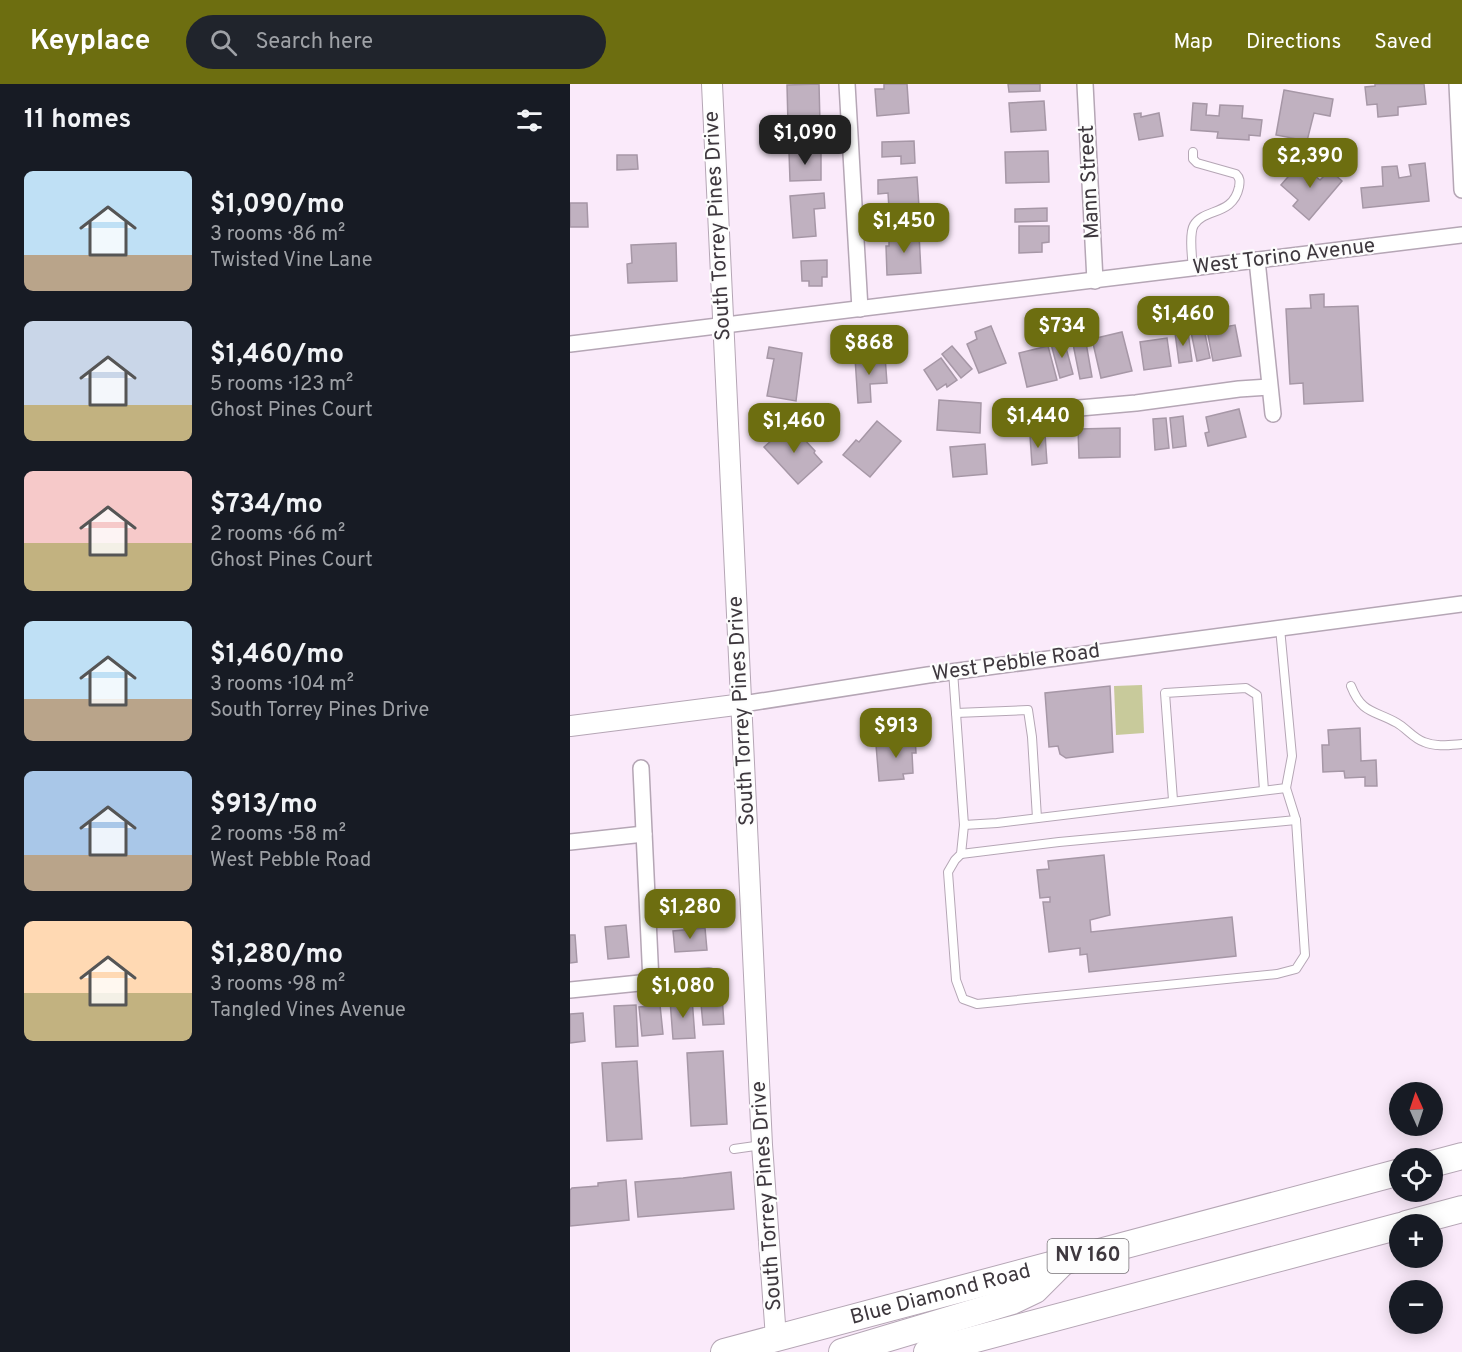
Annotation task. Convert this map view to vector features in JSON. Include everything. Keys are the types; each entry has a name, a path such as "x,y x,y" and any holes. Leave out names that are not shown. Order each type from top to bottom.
{"highway":[{"path":"1443,1161 1462,1156"},
{"name":"Blue Diamond Road","path":"724,1352 777,1345 1062,1263 1389,1175"},
{"path":"1443,1214 1462,1209"},
{"name":"NV 160","path":"927,1352 1389,1229"},
{"path":"842,1352 1012,1301 1035,1290 1062,1263"}],"street":[{"name":"South Torrey Pines Drive","path":"712,84 762,1145 777,1345"},
{"path":"847,84 860,309"},
{"name":"Mann Street","path":"1084,84 1095,281"},
{"path":"1457,84 1462,190"},
{"name":"West Torino Avenue","path":"570,344 1462,235"},
{"path":"1257,260 1269,387 1274,414"},
{"path":"1012,414 1136,404 1239,389 1269,387"},
{"name":"West Pebble Road","path":"570,726 743,704 953,671 1462,604"},
{"path":"641,768 651,982"},
{"path":"570,842 644,834"},
{"path":"570,990 710,976"}],"lane":[{"path":"1193,152 1193,159 1197,163 1236,174 1240,183 1236,199 1194,224 1191,230 1193,268"},
{"path":"1281,628 1292,756 1286,788 1296,820 1305,955 1296,969 1243,978 977,1004 963,999 956,980 948,872 961,854 1059,842 1296,820"},
{"path":"953,671 964,825 961,854"},
{"path":"1351,686 1356,699 1375,715 1397,723 1422,742 1441,745 1462,744"},
{"path":"1173,800 1165,693 1246,688 1257,695 1264,790"},
{"path":"956,712 1028,710 1037,818"},
{"path":"964,825 1286,788"},
{"path":"734,1149 762,1145"}],"green space":[{"path":"1142,685 1144,733 1116,735 1114,686"}],"building":[{"path":"819,84 820,124 788,125 787,85"},
{"path":"884,84 907,84 909,113 877,116 875,89 884,89"},
{"path":"1008,84 1040,84 1040,91 1009,92"},
{"path":"1375,84 1424,84 1426,104 1398,107 1398,115 1378,117 1377,104 1367,105 1365,87 1375,86"},
{"path":"1284,90 1333,99 1330,116 1314,113 1307,141 1276,135"},
{"path":"1044,101 1046,130 1011,132 1009,103"},
{"path":"1193,103 1207,104 1206,115 1219,116 1220,105 1243,106 1242,118 1262,120 1260,136 1249,135 1249,140 1217,138 1218,132 1191,130"},
{"path":"1141,113 1141,117 1159,113 1163,136 1139,140 1134,114"},
{"path":"818,134 818,146 789,147 789,135"},
{"path":"914,141 915,163 901,164 901,156 882,157 882,142"},
{"path":"821,151 821,180 790,181 789,152"},
{"path":"1048,151 1049,182 1006,183 1005,152"},
{"path":"617,155 637,155 638,169 617,170"},
{"path":"1300,163 1320,180 1330,170 1342,181 1309,220 1293,206 1298,200 1281,185"},
{"path":"1425,163 1429,201 1363,208 1361,188 1383,186 1382,167 1397,166 1399,178 1411,176 1409,165"},
{"path":"917,177 919,207 889,209 888,193 878,194 878,180"},
{"path":"824,193 825,208 814,209 816,236 793,238 790,196"},
{"path":"570,203 587,203 588,227 570,227"},
{"path":"1047,208 1047,221 1015,222 1015,209"},
{"path":"910,213 910,226 880,227 879,214"},
{"path":"1019,226 1049,226 1049,242 1042,243 1042,252 1019,253"},
{"path":"919,233 921,273 887,275 886,246 889,246 889,234"},
{"path":"676,243 677,281 628,283 627,264 632,263 631,245"},
{"path":"827,260 827,277 822,277 822,286 809,286 809,281 802,281 801,261"},
{"path":"1324,294 1324,307 1358,306 1363,401 1304,404 1303,383 1290,384 1286,309 1311,308 1310,295"},
{"path":"1235,325 1241,356 1213,361 1207,330"},
{"path":"991,326 1006,363 979,373 967,344 977,339 975,332"},
{"path":"1204,329 1210,358 1197,361 1191,332"},
{"path":"1122,332 1132,371 1101,378 1092,339"},
{"path":"1188,332 1192,361 1179,363 1175,333"},
{"path":"1085,337 1092,377 1080,379 1072,339"},
{"path":"1167,338 1171,366 1144,370 1140,342"},
{"path":"1064,340 1073,374 1060,378 1051,344"},
{"path":"952,346 972,369 961,378 942,354"},
{"path":"1048,346 1057,380 1027,387 1019,353"},
{"path":"769,347 802,353 796,401 767,396 774,359 767,358"},
{"path":"885,356 887,383 870,384 871,402 858,403 855,358"},
{"path":"941,358 957,380 937,390 924,370"},
{"path":"939,400 981,403 980,433 937,430"},
{"path":"1239,409 1246,437 1208,446 1205,433 1209,432 1206,417"},
{"path":"1183,416 1186,446 1173,448 1170,418"},
{"path":"1166,418 1169,448 1155,450 1153,419"},
{"path":"877,421 901,441 870,477 843,455 856,440 859,442"},
{"path":"790,424 822,462 798,484 764,447"},
{"path":"1120,428 1120,457 1079,458 1078,429"},
{"path":"1045,434 1047,463 1032,465 1030,435"},
{"path":"985,444 987,474 953,477 950,447"},
{"path":"1110,686 1113,752 1066,758 1060,754 1058,746 1049,747 1045,693"},
{"path":"1360,728 1361,761 1376,760 1377,786 1365,786 1365,777 1345,778 1344,771 1323,772 1322,745 1329,745 1328,730"},
{"path":"915,737 916,753 912,753 913,773 903,774 904,779 879,781 876,745 896,744 895,739"},
{"path":"1104,855 1110,915 1090,920 1091,932 1232,917 1236,956 1089,972 1087,954 1080,955 1080,948 1049,952 1043,902 1050,902 1050,897 1040,898 1037,870 1049,869 1048,861"},
{"path":"704,903 703,924 689,925 689,920 678,920 677,904"},
{"path":"626,925 629,957 608,959 605,927"},
{"path":"705,928 707,950 675,952 673,931"},
{"path":"570,935 575,935 577,962 570,963"},
{"path":"700,993 705,993 706,998 722,996 724,1024 703,1025"},
{"path":"692,998 695,1038 673,1039 670,1000"},
{"path":"636,1005 638,1046 616,1047 614,1006"},
{"path":"660,1005 663,1034 642,1036 639,1007"},
{"path":"583,1013 585,1041 570,1043 570,1014"},
{"path":"723,1051 727,1124 691,1126 687,1053"},
{"path":"637,1061 642,1139 607,1141 602,1063"},
{"path":"731,1172 734,1209 638,1217 635,1182"},
{"path":"626,1180 629,1220 570,1226 570,1190 572,1188 598,1186 598,1183"}]}
